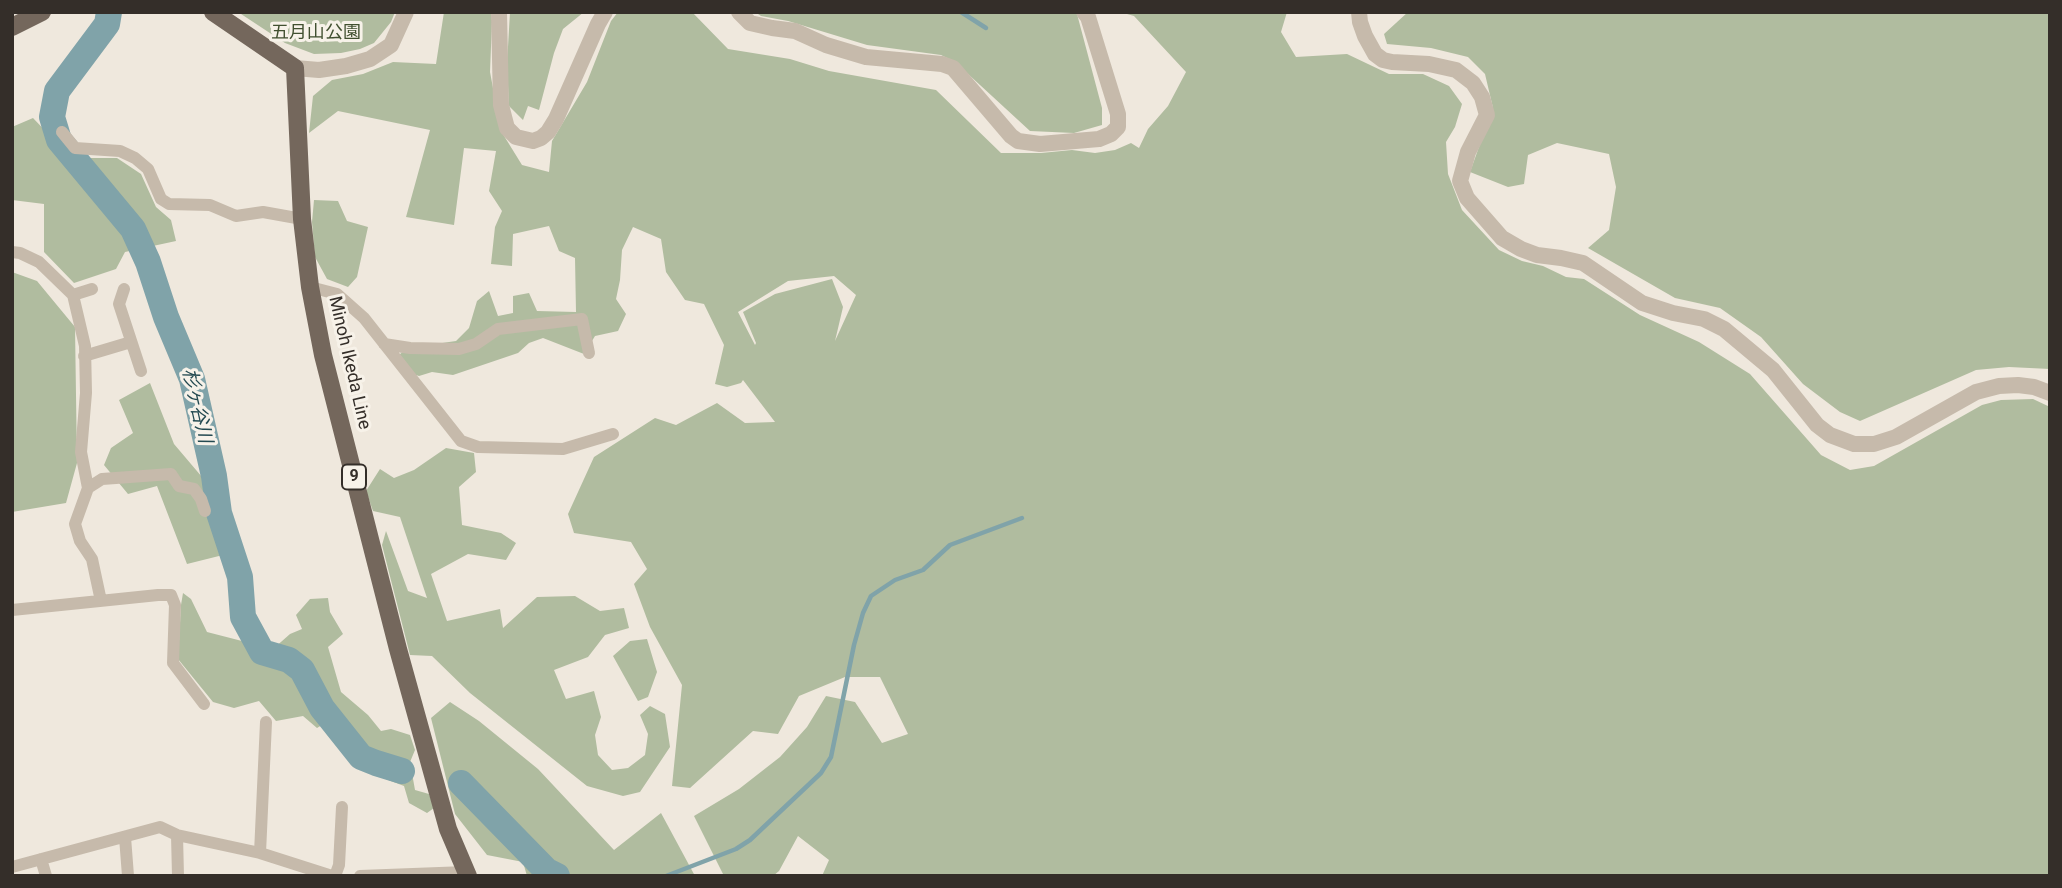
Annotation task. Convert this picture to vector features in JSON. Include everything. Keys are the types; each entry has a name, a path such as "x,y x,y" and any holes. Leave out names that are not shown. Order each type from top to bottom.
{"main road":[{"path":"12,27 42,12"},
{"path":"213,12 295,68"},
{"name":"Minoh Ikeda Line","path":"295,68 302,219 310,287 323,355 447,829 467,874"}],"street":[{"path":"295,68 346,66 370,59 391,45 405,12"},
{"path":"499,12 501,105 508,128 516,136 533,141 548,132 556,119 605,12"},
{"path":"739,12 750,23 795,31 827,45 866,57 942,64 953,68 1011,136 1018,141 1040,144 1099,139 1111,134 1118,127 1118,114 1088,17 1084,12"},
{"path":"1359,12 1366,36 1375,54 1383,60 1429,64 1456,70 1473,83 1482,97 1486,115 1468,152 1460,181 1467,198 1502,238 1537,255 1561,257 1583,263 1642,303 1704,319 1724,329 1773,370 1817,425 1830,435 1854,444 1874,444 1896,437 1976,393 1999,386 2034,387 2050,393"},
{"path":"62,132 75,148 120,151 135,158 148,169 161,199 169,204 209,205 236,216 263,212 302,219"},
{"path":"12,252 39,262 73,295 85,346 86,393 81,452 88,488 75,524 80,541 92,559 101,601"},
{"path":"310,287 337,294 364,318 461,441 478,447 563,449 612,434"},
{"path":"73,295 92,289"},
{"path":"124,289 119,304 141,371"},
{"path":"384,344 410,348 459,349 476,344 498,329 582,319 589,353"},
{"path":"84,356 131,342"},
{"path":"88,488 102,479 171,474 179,486 194,489 205,511"},
{"path":"12,610 171,595 175,605 173,663 204,704"},
{"path":"260,853 266,722"},
{"path":"12,867 160,827 177,835 260,853 333,876 339,865 342,807"},
{"path":"177,835 178,876"},
{"path":"125,837 128,876"},
{"path":"41,859 46,876"},
{"path":"360,876 467,874"}],"green space":[{"name":"五月山公園","path":"238,12 395,12 391,22 374,43 341,53 314,54 285,43"},
{"path":"444,12 491,12 490,72 501,131 522,165 549,172 552,141 587,82 611,21 618,12 692,12 728,49 790,59 829,71 936,90 1001,153 1072,150 1095,153 1115,150 1131,143 1139,148 1148,129 1168,106 1186,72 1134,16 1120,12 1287,12 1281,32 1296,57 1347,54 1389,74 1423,74 1449,86 1462,104 1455,127 1446,142 1448,174 1462,210 1499,250 1566,277 1584,279 1640,315 1699,342 1750,374 1821,455 1850,470 1874,466 1982,405 2001,400 2033,399 2050,407 2050,876 822,876 829,860 798,836 779,871 773,876 724,876 694,816 739,789 780,757 807,727 826,696 855,702 882,743 908,734 880,677 845,677 799,696 778,734 753,731 690,788 672,786 682,685 650,627 634,584 647,569 631,542 574,533 568,514 594,457 655,418 676,425 717,403 745,423 775,422 743,380 727,387 715,384 724,345 704,304 685,300 666,272 661,239 633,227 622,250 616,299 626,314 618,331 595,336 584,354 543,338 529,343 518,353 453,375 432,372 419,376 407,372 399,355 407,348 456,341 469,328 477,301 489,291 498,316 513,313 513,296 529,293 537,311 576,312 575,258 559,251 549,226 513,234 512,266 491,264 495,227 502,211 489,191 496,151 464,148 454,225 406,217 430,130 338,111 309,133 313,96 332,80 363,74 393,62 436,64","holes":["834,276 856,295 835,341 843,307 832,279 775,294 743,312 755,345 738,312 788,281"]},
{"path":"510,12 584,12 563,29 539,110 528,106 523,120 509,106 507,64"},
{"path":"755,12 1075,12 1102,108 1102,125 1074,133 1030,131 955,62 941,55 867,45 788,21 761,16"},
{"path":"1408,12 2050,12 2050,369 2009,367 1976,370 1860,421 1840,412 1803,384 1761,337 1720,308 1675,298 1588,248 1609,230 1616,187 1609,154 1557,143 1528,155 1524,184 1508,187 1470,172 1493,108 1485,74 1468,57 1431,48 1387,44 1384,34"},
{"path":"33,118 55,141 87,158 117,158 141,174 156,207 171,220 176,241 125,252 116,269 74,283 44,252 44,204 12,200 12,127"},
{"path":"314,200 338,201 347,221 368,227 357,277 348,287 327,279 315,257 312,222"},
{"path":"12,272 37,281 75,327 77,463 66,503 12,512"},
{"path":"150,383 174,444 202,477 223,555 187,564 157,486 128,494 104,465 111,448 133,433 119,400"},
{"path":"446,448 474,453 476,472 459,487 462,525 501,533 516,543 506,560 468,554 431,574 447,621 500,609 503,628 537,597 575,596 600,611 624,608 629,628 605,635 588,657 554,670 566,699 594,691 601,717 595,735 598,755 612,770 628,768 645,755 648,734 640,715 650,706 665,714 670,747 640,792 623,796 587,786 470,693 432,656 410,655 382,545 386,531 408,591 427,598 400,517 373,511 366,491 380,469 394,478 414,470"},
{"path":"183,593 191,599 207,632 273,649 290,634 302,629 296,615 310,599 328,598 330,612 343,634 328,647 341,692 368,715 381,731 391,729 410,735 415,750 410,762 415,790 429,794 434,808 427,813 409,803 404,786 375,775 327,722 317,728 303,716 276,721 259,701 234,708 213,702 178,659"},
{"path":"647,639 657,672 648,697 638,701 613,656 630,641"},
{"path":"450,702 479,721 538,769 614,850 661,813 695,876 527,876 523,862 487,855 455,814 431,718"}],"waterway":[{"name":"杉ヶ谷川","path":"109,12 107,24 57,91 52,117 59,140 133,229 148,262 166,317 192,379 214,476 219,513 240,577 243,617 262,652 289,660 302,670 322,708 361,757 402,771"},
{"path":"961,12 986,28"},
{"path":"666,876 736,849 750,840 821,773 831,757 854,645 871,596 895,580 923,570 950,545 1022,518"},
{"name":"杉ヶ谷川","path":"461,783 547,871 557,876"}]}
